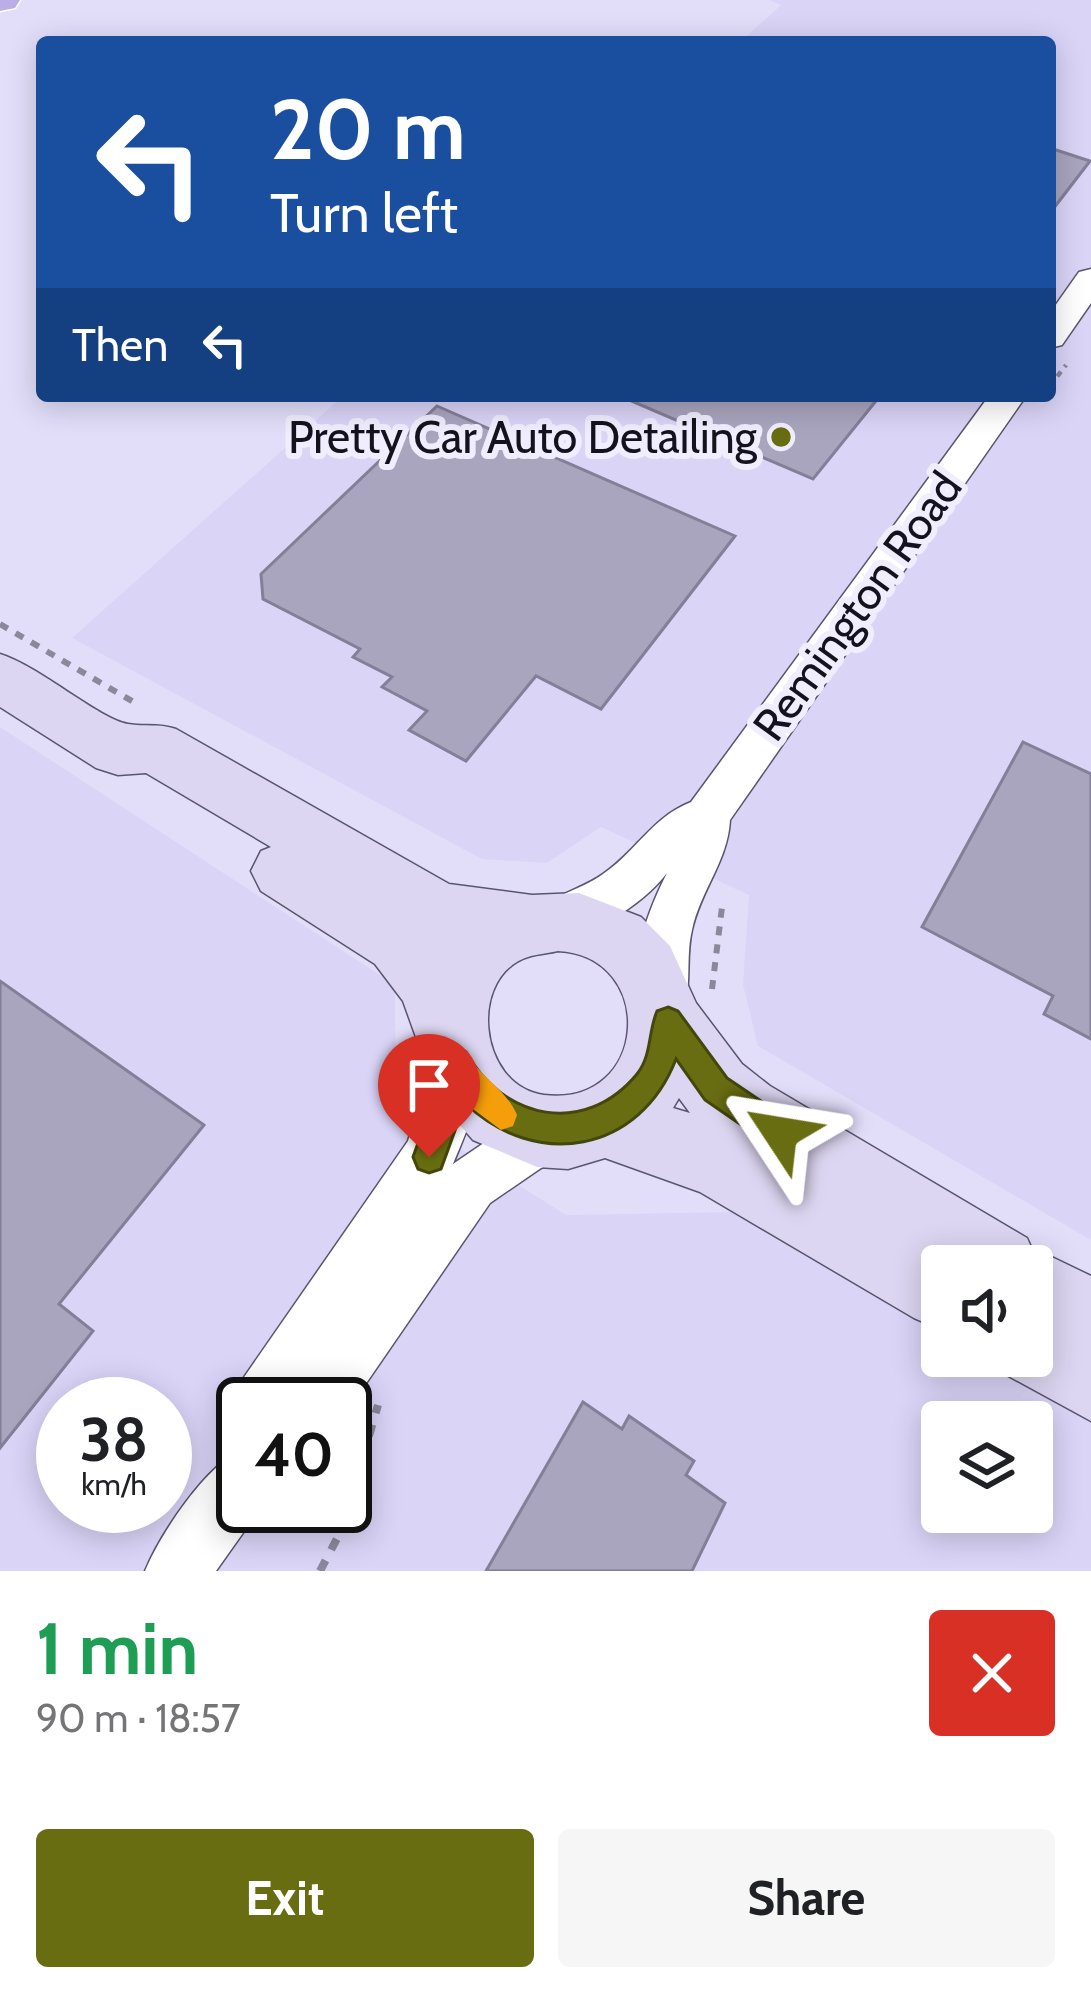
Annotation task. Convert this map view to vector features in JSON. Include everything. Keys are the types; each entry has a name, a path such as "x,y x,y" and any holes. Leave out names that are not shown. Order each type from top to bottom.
{"street":[{"path":"1056,329 1091,280"},
{"name":"Remington Road","path":"546,925 618,890 635,877 673,829 707,816 1004,402"},
{"path":"0,677 118,750 154,747 426,905 466,917 587,928 620,943 681,1005 716,1089 744,1111 964,1245"},
{"path":"118,750 124,773 399,942 428,979 465,1082 499,1113 520,1124 585,1125 715,1159 760,1180 921,1277"},
{"name":"Remington Road","path":"681,1005 667,934 673,911 707,848 707,816"},
{"path":"279,1377 429,1157 452,1093 459,984 470,966 501,940 546,925"},
{"path":"335,1377 471,1184 522,1149 621,1111 652,1081 681,1005"},
{"path":"1053,1299 1091,1322"},
{"path":"1053,1356 1091,1379"},
{"path":"177,1571 216,1510"}],"path":[{"path":"681,1005 724,894"},
{"path":"320,1571 342,1529 376,1407 388,1388"}],"shaded area":[{"path":"769,0 1091,0 1091,1240 758,1046 743,985 749,895 601,827 547,863 482,859 72,638 336,402 1056,402 1056,36 747,36 781,5"},
{"path":"0,727 395,985 396,1108 566,1215 737,1212 921,1318 921,1377 1022,1377 1091,1417 1091,1571 0,1571"}],"building":[{"path":"1056,150 1090,161 1056,205"},
{"name":"Pretty Car Auto Detailing","path":"634,402 875,402 813,479"},
{"path":"437,406 735,536 601,709 536,676 466,761 409,730 427,711 382,687 392,677 353,657 360,649 263,599 261,574"},
{"path":"1023,742 1091,774 1091,1039 1044,1014 1053,996 922,927"},
{"path":"0,981 204,1125 59,1304 93,1331 56,1377 36,1377 36,1403 0,1448"},
{"path":"583,1402 622,1429 629,1416 694,1461 686,1475 725,1503 692,1571 486,1571"}],"slow traffic":[{"path":"449,1103 455,1062 465,1082 501,1115"}],"place":[{"name":"Pretty Car Auto Detailing","path":"781,437"}],"route":[{"path":"429,1157 452,1093 455,1062 481,1099 520,1124 544,1129 585,1127 621,1111 652,1081 667,1042 668,1022 716,1089 780,1133"}]}
